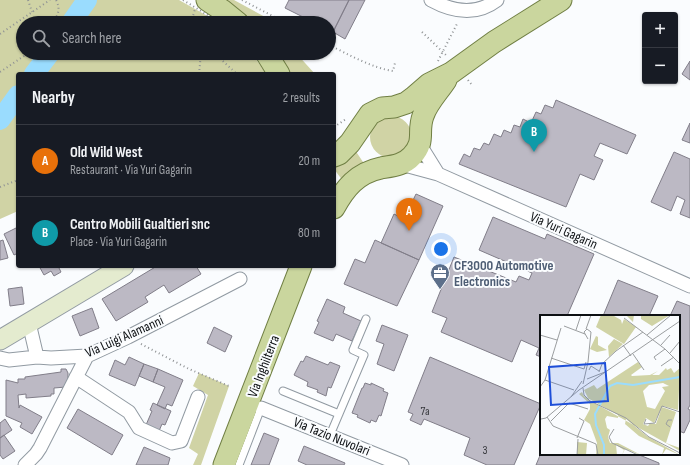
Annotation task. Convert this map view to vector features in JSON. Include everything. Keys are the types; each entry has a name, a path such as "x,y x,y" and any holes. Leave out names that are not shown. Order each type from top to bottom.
{"main road":[{"path":"336,154 355,137 370,114 382,108 394,107 406,103 430,84 451,73 494,42 561,0"},
{"path":"215,9 226,16"},
{"path":"270,60 278,72"},
{"path":"336,205 344,191 356,180 368,173 401,164 411,157 420,137 423,116 428,105 451,73"},
{"path":"394,107 409,113 416,120 420,137"},
{"path":"0,340 121,268"},
{"name":"Via Inghilterra","path":"211,465 285,268"},
{"name":"Via Inghilterra","path":"224,465 300,268"}],"street":[{"path":"430,0 453,10 464,11 485,8 497,0"},
{"path":"420,137 438,174"},
{"name":"Via Yuri Gagarin","path":"401,164 438,174 690,286"},
{"name":"Via Luigi Alamanni","path":"0,358 8,360 37,357 51,358 87,356 128,338 240,279"},
{"path":"29,323 37,357"},
{"path":"25,465 40,448 87,356"},
{"path":"76,377 129,412 139,428 172,443 181,441 198,397"},
{"name":"Via Tazio Nuvolari","path":"261,408 402,465"}],"lane":[{"path":"330,435 364,355 353,350 366,319"},
{"path":"284,391 339,414"},
{"path":"239,465 261,408"}],"path":[{"path":"28,0 32,12"},
{"path":"26,16 50,0"},
{"path":"56,0 59,5 58,16"},
{"path":"183,0 215,9"},
{"path":"242,0 273,16"},
{"path":"443,51 464,11"},
{"path":"0,34 16,23"},
{"path":"336,48 386,70 393,70 395,63"},
{"path":"0,72 18,60"},
{"path":"199,72 200,60"},
{"path":"222,60 235,72"},
{"path":"0,187 16,181"},
{"path":"128,338 189,369 229,386"}],"green space":[{"path":"0,0 179,0 208,16 16,16 16,60 257,60 265,72 16,72 16,212 0,219"},
{"path":"219,0 234,0 263,16 241,16"},
{"path":"280,60 302,60 313,72 286,72"},
{"path":"391,116 406,122 412,137 406,152 391,158 376,152 370,137 376,122"},
{"path":"355,150 365,165 343,181 336,172 336,166"},
{"path":"199,373 229,386 201,465 193,465 198,454 189,448 208,395 193,386"}],"building":[{"path":"289,0 349,0 336,26 336,16 301,16 285,8"},
{"path":"349,0 365,0 345,39 336,34 336,26"},
{"path":"690,61 690,80 682,74"},
{"path":"556,100 636,135 627,154 600,143 594,156 603,160 594,180 580,174 566,207 459,164 464,154 470,157 474,148 480,150 484,143 489,145 494,134 501,137 504,130 511,133 514,125 520,127 523,119 531,123 536,112 541,114 545,105 553,108"},
{"path":"690,123 690,143 682,140"},
{"path":"674,152 690,159 690,218 680,214 685,200 677,196 671,211 651,202"},
{"path":"416,194 443,206 419,260 381,243 394,214 404,219"},
{"path":"493,217 545,239 547,234 594,254 567,315 540,315 540,357 536,355 539,348 521,340 512,362 441,332 447,318 432,312 454,257 516,282 519,276 529,280 532,273 479,250"},
{"path":"16,228 16,254 14,255 4,234"},
{"path":"3,240 8,258 0,260 0,241"},
{"path":"375,240 419,260 397,306 344,284 355,259 365,263"},
{"path":"40,268 59,268 61,272 54,276 51,271 44,275"},
{"path":"154,268 197,268 201,274 169,293 164,285 145,297 148,302 116,321 102,299"},
{"path":"618,280 658,296 649,315 603,315"},
{"path":"22,287 24,304 10,306 8,289"},
{"path":"327,299 345,307 343,313 361,321 352,341 336,334 333,341 314,333 319,322 317,321"},
{"path":"677,301 690,306 690,405 688,409 690,410 690,420 684,433 680,431 680,315 670,315"},
{"path":"92,308 99,328 80,336 72,316"},
{"path":"382,325 408,335 394,371 377,364 384,344 376,341"},
{"path":"214,327 232,336 225,352 207,343"},
{"path":"306,356 328,365 330,362 340,366 331,388 328,387 326,396 317,392 318,390 307,386 308,382 294,375 301,361 303,362"},
{"path":"129,357 144,364 135,386 109,375 115,360 125,365"},
{"path":"430,357 540,404 514,465 487,465 464,455 470,438 424,419 421,425 410,420 413,414 408,412"},
{"path":"144,364 158,369 153,382 139,376"},
{"path":"61,369 66,369 68,373 66,387 54,388 54,394 51,394 51,396 26,398 26,394 18,395 19,408 20,405 42,417 32,434 20,427 22,423 6,416 6,380 18,383 18,379 61,372"},
{"path":"158,369 183,380 172,406 167,404 165,409 157,405 165,387 153,382"},
{"path":"365,383 371,385 371,383 384,389 383,391 388,393 381,416 379,415 376,422 371,420 370,423 352,413"},
{"path":"153,403 171,411 165,425 162,424 159,431 146,425 152,411 150,410"},
{"path":"78,409 123,435 112,455 67,428"},
{"path":"5,419 12,430 0,438 0,423"},
{"path":"264,433 279,439 269,465 251,465"},
{"path":"4,435 15,451 3,459 0,455 0,438"},
{"path":"304,446 345,463 344,465 307,465 298,461"},
{"path":"144,447 170,458 168,465 136,465"},
{"path":"540,455 639,455 659,463 659,465 536,465"}],"waterway":[{"path":"76,16 87,0"},
{"path":"36,72 45,60"},
{"path":"0,120 16,98"}],"place":[{"name":"Centro Mobili Gualtieri snc","path":"534,152"},
{"name":"Old Wild West","path":"409,231"},
{"name":"CF3000 Automotive Electronics","path":"440,290"}]}
